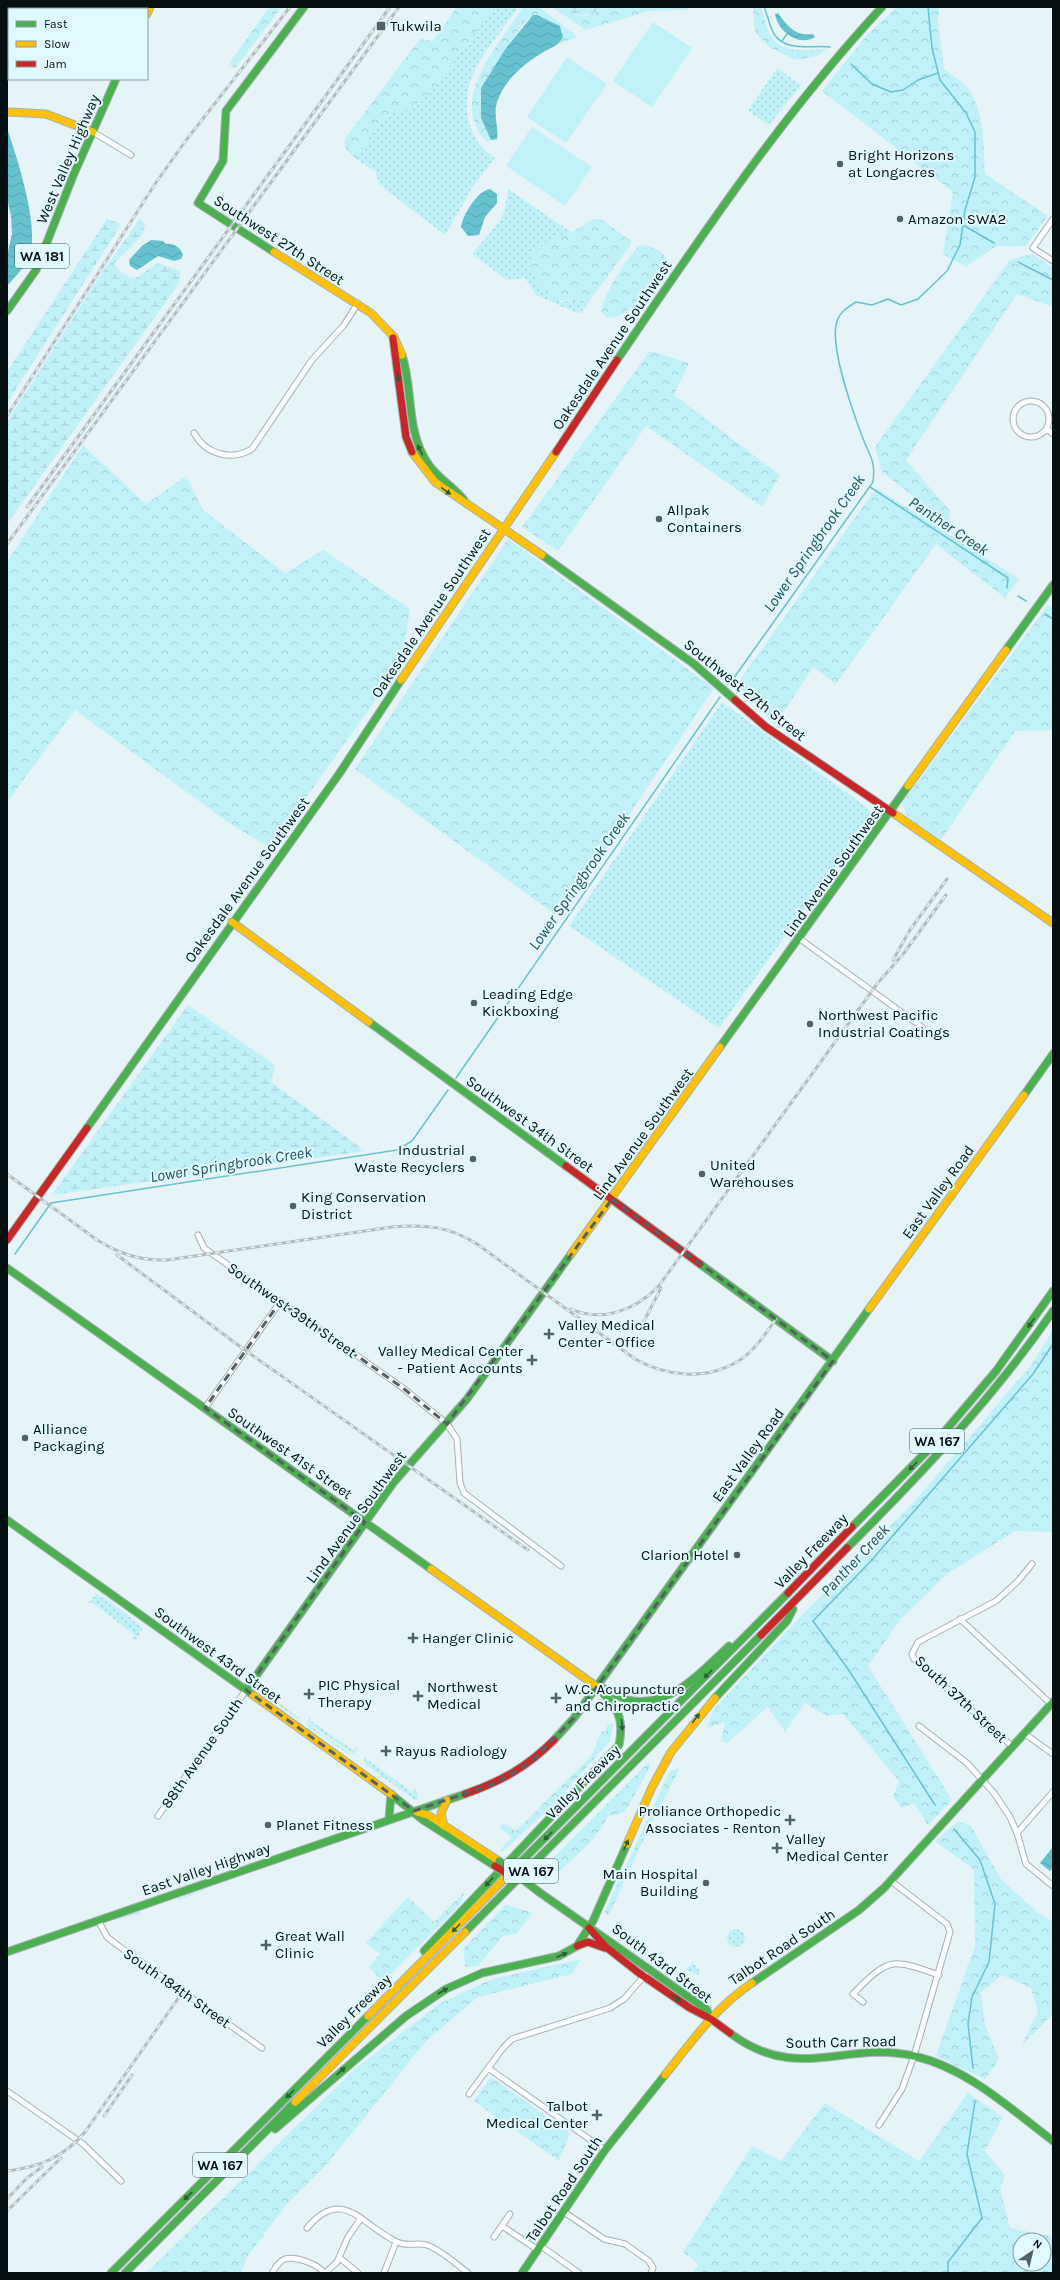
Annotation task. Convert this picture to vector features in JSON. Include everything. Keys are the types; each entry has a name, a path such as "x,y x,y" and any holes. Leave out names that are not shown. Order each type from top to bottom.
{"main road":[{"name":"Southwest 27th Street","path":"304,7 226,111 223,121 225,151 222,164 198,203 343,297 358,303 376,316 393,338 404,429 412,452 419,464 435,482 452,496 464,500 504,528 694,664 766,727 1053,923"},
{"name":"Oakesdale Avenue Southwest","path":"7,1240 232,922 339,774 449,606 504,528 701,236 758,156 857,34 882,7"},
{"name":"West Valley Highway","path":"7,311 36,270 116,80"},
{"path":"10,112 50,115 93,132"},
{"name":"Lind Avenue Southwest","path":"246,1690 405,1468 447,1424 612,1199 890,813 957,716 1053,585"},
{"name":"Southwest 34th Street","path":"232,922 833,1361"},
{"name":"East Valley Road","path":"414,1811 496,1783 531,1762 557,1738 833,1361 1053,1054"},
{"name":"Southwest 41st Street","path":"7,1268 596,1686"},
{"name":"Valley Freeway","path":"111,2273 370,2014 939,1438 996,1371 1053,1291"},
{"path":"125,2273 918,1477 985,1402 1053,1311"},
{"name":"Valley Freeway","path":"129,2273 793,1609 957,1441 1007,1380 1053,1318"},
{"name":"Southwest 43rd Street","path":"7,1520 414,1811"},
{"path":"596,1686 633,1701 650,1701 666,1696 684,1686 732,1643 787,1588 804,1576"},
{"path":"577,1946 589,1928 652,1787 671,1752 703,1711 787,1621 793,1609"},
{"path":"370,2014 372,2005 540,1827 616,1750 622,1734 621,1717 617,1706 596,1686"},
{"name":"Talbot Road South","path":"522,2273 605,2150 710,2018 732,1996 859,1910 891,1882 1052,1703"},
{"path":"389,1819 391,1794"},
{"path":"444,1827 441,1820 441,1811 447,1800"},
{"name":"South 43rd Street","path":"414,1811 428,1815 497,1863"},
{"name":"South 43rd Street","path":"414,1811 424,1820 497,1863 513,1870 516,1875 539,1892 589,1928 594,1929 707,2010 710,2018"},
{"name":"East Valley Highway","path":"7,1952 414,1811"},
{"name":"South 43rd Street","path":"589,1928 591,1933 610,1950 702,2016 710,2018"},
{"path":"269,2134 427,2001 465,1979 504,1967 559,1956 583,1943 592,1943 610,1950"},
{"name":"South Carr Road","path":"710,2018 744,2043 773,2055 797,2059 884,2053 914,2056 939,2065 979,2087 1053,2141"}],"street":[{"path":"93,132 132,155"},
{"path":"1053,219 1033,248 1053,261"},
{"path":"194,433 201,443 223,455 238,455 252,449 312,360 344,325 358,303"},
{"path":"1033,400 1039,402 1047,410 1049,415 1047,429 1038,436 1032,437 1020,434 1013,423 1014,411 1022,402 1033,400"},
{"path":"1047,429 1053,434"},
{"path":"800,938 922,1027"},
{"name":"Southwest 39th Street","path":"198,1234 204,1248 403,1388 447,1424 457,1439 460,1483 464,1493 561,1566"},
{"path":"205,1408 280,1302"},
{"path":"1032,1564 1018,1581 996,1601 960,1619 1052,1703"},
{"name":"South 37th Street","path":"960,1619 918,1642 912,1650 914,1659 1013,1747"},
{"name":"88th Avenue South","path":"158,1816 246,1690"},
{"path":"919,1726 967,1763 983,1780 1004,1806 1017,1833 1026,1864 1052,1884"},
{"path":"1025,1734 1053,1754"},
{"path":"1017,1833 1053,1792"},
{"path":"879,2125 898,2098 914,2056 939,1975 949,1930 946,1924 891,1882"},
{"name":"South 184th Street","path":"98,1920 108,1937 116,1944 262,2048"},
{"path":"863,2002 853,1994 885,1967 892,1964 899,1964 939,1975"},
{"path":"469,2094 507,2043 518,2036 610,2008 624,1999 645,1976"},
{"path":"488,2068 605,2150"},
{"path":"7,2091 83,2144 121,2181"},
{"path":"307,2228 318,2215 332,2208 344,2209 361,2218 396,2242 426,2245 468,2273"},
{"path":"564,2212 604,2239 625,2244 652,2265 651,2273"},
{"path":"494,2238 510,2214"},
{"path":"272,2273 284,2259 291,2258 314,2264 324,2273 340,2258 348,2237 361,2218"},
{"path":"502,2226 579,2273"},
{"path":"384,2273 396,2242"},
{"path":"340,2258 358,2273"}],"highlighted area":[{"path":"612,1199 833,1361 574,1718 531,1762 496,1783 414,1811 246,1690 365,1522 205,1408 280,1302 403,1388 447,1424"}],"green space":[{"path":"269,7 282,7 235,68 229,64"},
{"path":"457,7 494,7 434,88 423,100 404,111 388,114 381,120 356,159 346,149 344,142 347,136 420,39 433,41"},
{"path":"494,7 518,7 485,52 476,68 468,92 467,105 471,129 485,150 495,158 472,188 445,235 380,185 375,171 356,159 381,120 388,114 404,111 423,100 434,88"},
{"path":"523,7 539,7 578,37 560,43 563,31 553,22 537,15 528,19 520,28 481,88 481,118 491,140 487,142 476,126 472,108 474,90 481,72 491,54"},
{"path":"552,7 561,7 576,15 585,16 611,7 696,7 683,10 649,11 585,30"},
{"path":"561,7 611,7 579,15 567,12"},
{"path":"753,7 761,7 768,31 775,41 781,46 796,50 827,49 817,56 796,60 769,47 755,32"},
{"path":"897,7 939,7 938,22 944,69 964,84 971,93 976,104 982,127 985,174 1048,216 1026,246 996,246 966,267 943,254 953,192 822,91 868,34"},
{"path":"653,22 692,48 652,107 613,81"},
{"path":"567,57 607,84 566,143 527,117"},
{"path":"777,68 801,85 769,125 748,111"},
{"path":"532,127 592,167 565,206 506,166"},
{"path":"508,189 571,232 568,234 559,302 591,299 581,313 577,313 536,295 525,278 507,280 472,254 500,221 505,210"},
{"path":"107,219 120,224 115,234 7,403 7,372"},
{"path":"140,219 145,224 142,235 114,264 122,273 134,279 158,263 180,271 179,283 7,524 7,422 99,277"},
{"path":"594,219 601,219 631,241 631,244 591,299 567,301 554,298 543,289 529,270 533,253 553,237 568,234"},
{"path":"640,245 652,247 660,251 668,260 665,268 639,302 628,311 617,317 608,317 601,311 603,303 622,267"},
{"path":"1032,254 1053,268 1053,307 1017,294 906,460 950,511 949,524 882,472 875,447 1010,260"},
{"path":"650,351 689,363 674,395 780,475 762,507 646,426 558,551 522,527"},
{"path":"83,445 146,504 186,476 203,510 285,573 323,550 410,609 402,663 270,848 226,821 75,710 7,802 7,562"},
{"path":"876,488 1019,579 1005,598 936,544 836,684 813,667 775,725 737,684"},
{"path":"508,539 714,688 560,918 355,769"},
{"path":"1048,605 1053,608 1053,730 1015,731 941,840 908,817 902,803"},
{"path":"722,702 874,813 719,1028 569,926"},
{"path":"188,1005 275,1065 271,1082 365,1151 52,1195"},
{"path":"1053,1330 1053,1532 1015,1531 947,1574 900,1620 868,1666 952,1800 928,1825 914,1803 902,1808 893,1797 899,1781 843,1714 827,1716 805,1703 785,1732 768,1707 727,1743 721,1741 725,1722 707,1728 714,1709 804,1613 914,1502 1032,1364"},
{"path":"98,1592 129,1616 139,1624 121,1613"},
{"path":"97,1594 143,1628 136,1640 133,1639 135,1635 91,1602 87,1604"},
{"path":"259,1689 300,1718 299,1720 265,1696"},
{"path":"310,1717 310,1720 353,1750 356,1747 357,1750 353,1754 307,1722"},
{"path":"306,1723 352,1755 348,1754 305,1724"},
{"path":"608,1724 613,1724 610,1741 552,1806 502,1852 500,1850 512,1837 499,1828 503,1823 516,1831 592,1755 602,1731 605,1732"},
{"path":"367,1754 365,1758 412,1792 415,1789 417,1791 418,1800 415,1800 366,1765 363,1760"},
{"path":"649,1762 650,1767 625,1812 608,1816 596,1835 588,1844 543,1885 534,1877"},
{"path":"680,1768 645,1836 609,1915 604,1913 670,1771"},
{"path":"958,1821 971,1826 1001,1879 1037,1912 1053,1922 1053,2014 1021,2046 1038,2012 1031,1988 1002,1975 981,1992 985,2025 999,2059 985,2079 936,2056 975,1946 974,1870 935,1841"},
{"path":"214,1886 177,1901 179,1898"},
{"path":"464,1892 461,1904 383,1982 369,1967 380,1954 366,1943 408,1897 434,1922"},
{"path":"506,1904 532,1913 516,1934 503,1936 478,1966 465,1967 464,1948"},
{"path":"140,1911 142,1913 116,1920 117,1919"},
{"path":"736,1929 742,1932 745,1938 742,1944 736,1947 730,1944 727,1938 730,1932"},
{"path":"581,1959 572,1974 478,1997 426,2041 327,2164 286,2205 247,2257 241,2273 146,2273 355,2069 439,2004 492,1979"},
{"path":"692,1961 700,1972 698,1975 684,1969 692,1965"},
{"path":"491,2077 570,2133 559,2161 474,2101"},
{"path":"968,2093 1003,2117 985,2151 1005,2175 1000,2189 1010,2228 1030,2232 1012,2232 1012,2272 1052,2272 1052,2239 1053,2273 693,2273 699,2264 683,2252 752,2146 781,2161 825,2103 919,2161"}],"water":[{"path":"778,13 792,30 802,34 813,34 815,37 809,40 802,40 790,36 780,27 775,14"},
{"path":"533,15 537,15 560,26 563,37 557,45 545,51 521,68 509,80 497,102 497,139 491,140 481,118 481,88 506,48"},
{"path":"7,128 26,191 32,226 32,241 30,254 26,263 7,286 7,256 12,234 11,216 7,198"},
{"path":"490,189 497,194 497,203 485,217 479,235 468,236 461,227 467,210 485,190"},
{"path":"151,240 163,241 166,244 176,246 183,255 181,259 174,261 158,256 137,270 130,266 129,260 142,246"},
{"path":"1053,1847 1053,1868 1050,1871 1040,1863"}],"waterway":[{"path":"764,7 774,34 779,40 799,46 830,47"},
{"name":"Lower Springbrook Creek","path":"731,682 873,482 873,463 853,411 839,362 835,332 838,318 845,310 856,302 872,305 888,299 901,305 918,299 947,271 960,245 965,210 975,177 975,132 966,113 940,80 932,48 928,7"},
{"path":"782,41 787,34"},
{"path":"851,64 872,84 891,92 903,90 918,80 938,73"},
{"path":"963,225 994,243"},
{"path":"1018,262 1053,280"},
{"name":"Panther Creek","path":"870,487 1008,578 1007,588"},
{"name":"Panther Creek","path":"1018,596 1026,601"},
{"name":"Panther Creek","path":"1045,614 1053,619"},
{"name":"Lower Springbrook Creek","path":"456,1078 720,697"},
{"name":"Lower Springbrook Creek","path":"15,1254 51,1203 397,1150 412,1141 448,1090"},
{"name":"Panther Creek","path":"935,1805 848,1669 813,1621 870,1562 1033,1374 1053,1344"},
{"name":"Panther Creek","path":"954,1829 980,1860 995,1904 989,1962 972,1997 968,2024 973,2068"},
{"name":"Panther Creek","path":"948,2273 948,2262 982,2218 967,2154 975,2101"}],"railway":[{"path":"7,416 155,184 184,143 290,7"},
{"path":"27,507 390,7"},
{"path":"7,544 399,7"},
{"path":"893,960 910,930 947,879"},
{"path":"571,1309 594,1315 618,1312 639,1302 658,1287 877,984 904,953 946,895"},
{"path":"7,1174 97,1240"},
{"path":"94,1238 111,1248 129,1255 147,1259 167,1260 392,1227 426,1226 446,1230 456,1233 477,1244 635,1359 660,1370 674,1373 701,1374 727,1367 740,1360 751,1351 776,1319"},
{"path":"117,1255 242,1348 528,1550"},
{"path":"640,1329 661,1288"},
{"path":"7,2171 30,2167 41,2163 60,2154 77,2141 85,2132 184,1990"},
{"path":"104,2116 132,2075"},
{"path":"7,2211 61,2158"},
{"path":"7,2199 27,2178 42,2167"}],"traffic: fast":[{"path":"274,252 198,203 223,161 226,111 304,7"},
{"path":"617,360 711,223 776,134 845,48 882,7"},
{"path":"7,311 36,270 73,176 116,80"},
{"path":"402,355 406,369 413,425 421,452 433,470 464,500"},
{"path":"542,555 694,664 735,700"},
{"path":"1006,650 1053,585"},
{"path":"87,1128 339,774 401,680"},
{"path":"720,1047 908,786"},
{"path":"369,1022 566,1166"},
{"path":"1024,1095 1053,1054"},
{"path":"246,1690 394,1482 467,1399 571,1254"},
{"path":"700,1264 833,1361"},
{"path":"7,1268 431,1569"},
{"path":"852,1527 935,1443 996,1371 1053,1291"},
{"path":"554,1740 574,1718 869,1309"},
{"path":"847,1548 956,1434 1006,1374 1053,1311"},
{"path":"7,1520 253,1695"},
{"path":"513,1870 788,1593"},
{"path":"715,1698 787,1621 793,1609"},
{"path":"465,1932 761,1635"},
{"path":"602,1688 625,1699 633,1701 648,1701 661,1698 674,1692 698,1675 729,1646"},
{"path":"424,1951 619,1745 621,1735 620,1719 614,1706 596,1686"},
{"path":"752,1983 859,1910 884,1888 1053,1702"},
{"path":"389,1819 391,1794"},
{"path":"7,1952 465,1794"},
{"path":"392,1795 423,1820 495,1866"},
{"path":"275,2129 406,2016 446,1989 482,1973 559,1956 577,1946 593,1921 627,1844"},
{"path":"499,1861 539,1892"},
{"path":"539,1892 707,2010 710,2018"},
{"path":"111,2273 368,2016"},
{"path":"730,2033 754,2048 777,2056 822,2058 866,2053 889,2053 914,2056 933,2062 952,2070 988,2091 1053,2141"},
{"path":"522,2273 605,2150 665,2075"},
{"path":"125,2273 295,2102"}],"traffic: slow":[{"path":"148,12 150,7"},
{"path":"7,112 46,114 93,132"},
{"path":"274,252 371,313 394,337 402,355"},
{"path":"412,452 435,482 542,555"},
{"path":"401,680 556,452"},
{"path":"908,786 1006,650"},
{"path":"893,813 1053,923"},
{"path":"232,922 369,1022"},
{"path":"571,1254 720,1047"},
{"path":"869,1309 1024,1095"},
{"path":"431,1569 596,1686"},
{"path":"253,1695 392,1795"},
{"path":"627,1844 652,1787 671,1752 715,1698"},
{"path":"444,1826 441,1813 447,1800"},
{"path":"417,1812 428,1815 499,1861"},
{"path":"368,2016 513,1870"},
{"path":"295,2102 465,1932"},
{"path":"665,2075 705,2025 739,1992 752,1983"}],"traffic: jam":[{"path":"393,338 406,437 412,452"},
{"path":"556,452 617,360"},
{"path":"735,700 766,727 893,813"},
{"path":"7,1240 87,1128"},
{"path":"566,1166 700,1264"},
{"path":"788,1593 852,1527"},
{"path":"761,1635 847,1548"},
{"path":"465,1794 491,1784 524,1766 554,1740"},
{"path":"495,1866 509,1875 516,1875"},
{"path":"589,1928 606,1947 639,1973 690,2008 711,2019 730,2033"},
{"path":"577,1946 588,1942 605,1948"}],"place":[{"name":"Tukwila","path":"381,26"},
{"name":"Bright Horizons at Longacres","path":"840,164"},
{"name":"Amazon SWA2","path":"900,219"},
{"name":"Allpak Containers","path":"659,519"},
{"name":"Leading Edge Kickboxing","path":"474,1003"},
{"name":"Northwest Pacific Industrial Coatings","path":"810,1024"},
{"name":"Industrial Waste Recyclers","path":"473,1159"},
{"name":"United Warehouses","path":"702,1174"},
{"name":"King Conservation District","path":"293,1206"},
{"name":"Valley Medical Center - Office","path":"549,1334"},
{"name":"Valley Medical Center - Patient Accounts","path":"532,1360"},
{"name":"Alliance Packaging","path":"25,1438"},
{"name":"Clarion Hotel","path":"737,1555"},
{"name":"Hanger Clinic","path":"413,1638"},
{"name":"PIC Physical Therapy","path":"309,1694"},
{"name":"Northwest Medical","path":"418,1696"},
{"name":"W.C. Acupuncture and Chiropractic","path":"556,1698"},
{"name":"Rayus Radiology","path":"386,1751"},
{"name":"Proliance Orthopedic Associates - Renton","path":"790,1820"},
{"name":"Planet Fitness","path":"268,1825"},
{"name":"Valley Medical Center","path":"777,1848"},
{"name":"Main Hospital Building","path":"706,1883"},
{"name":"Great Wall Clinic","path":"266,1945"},
{"name":"Talbot Medical Center","path":"597,2115"}]}
